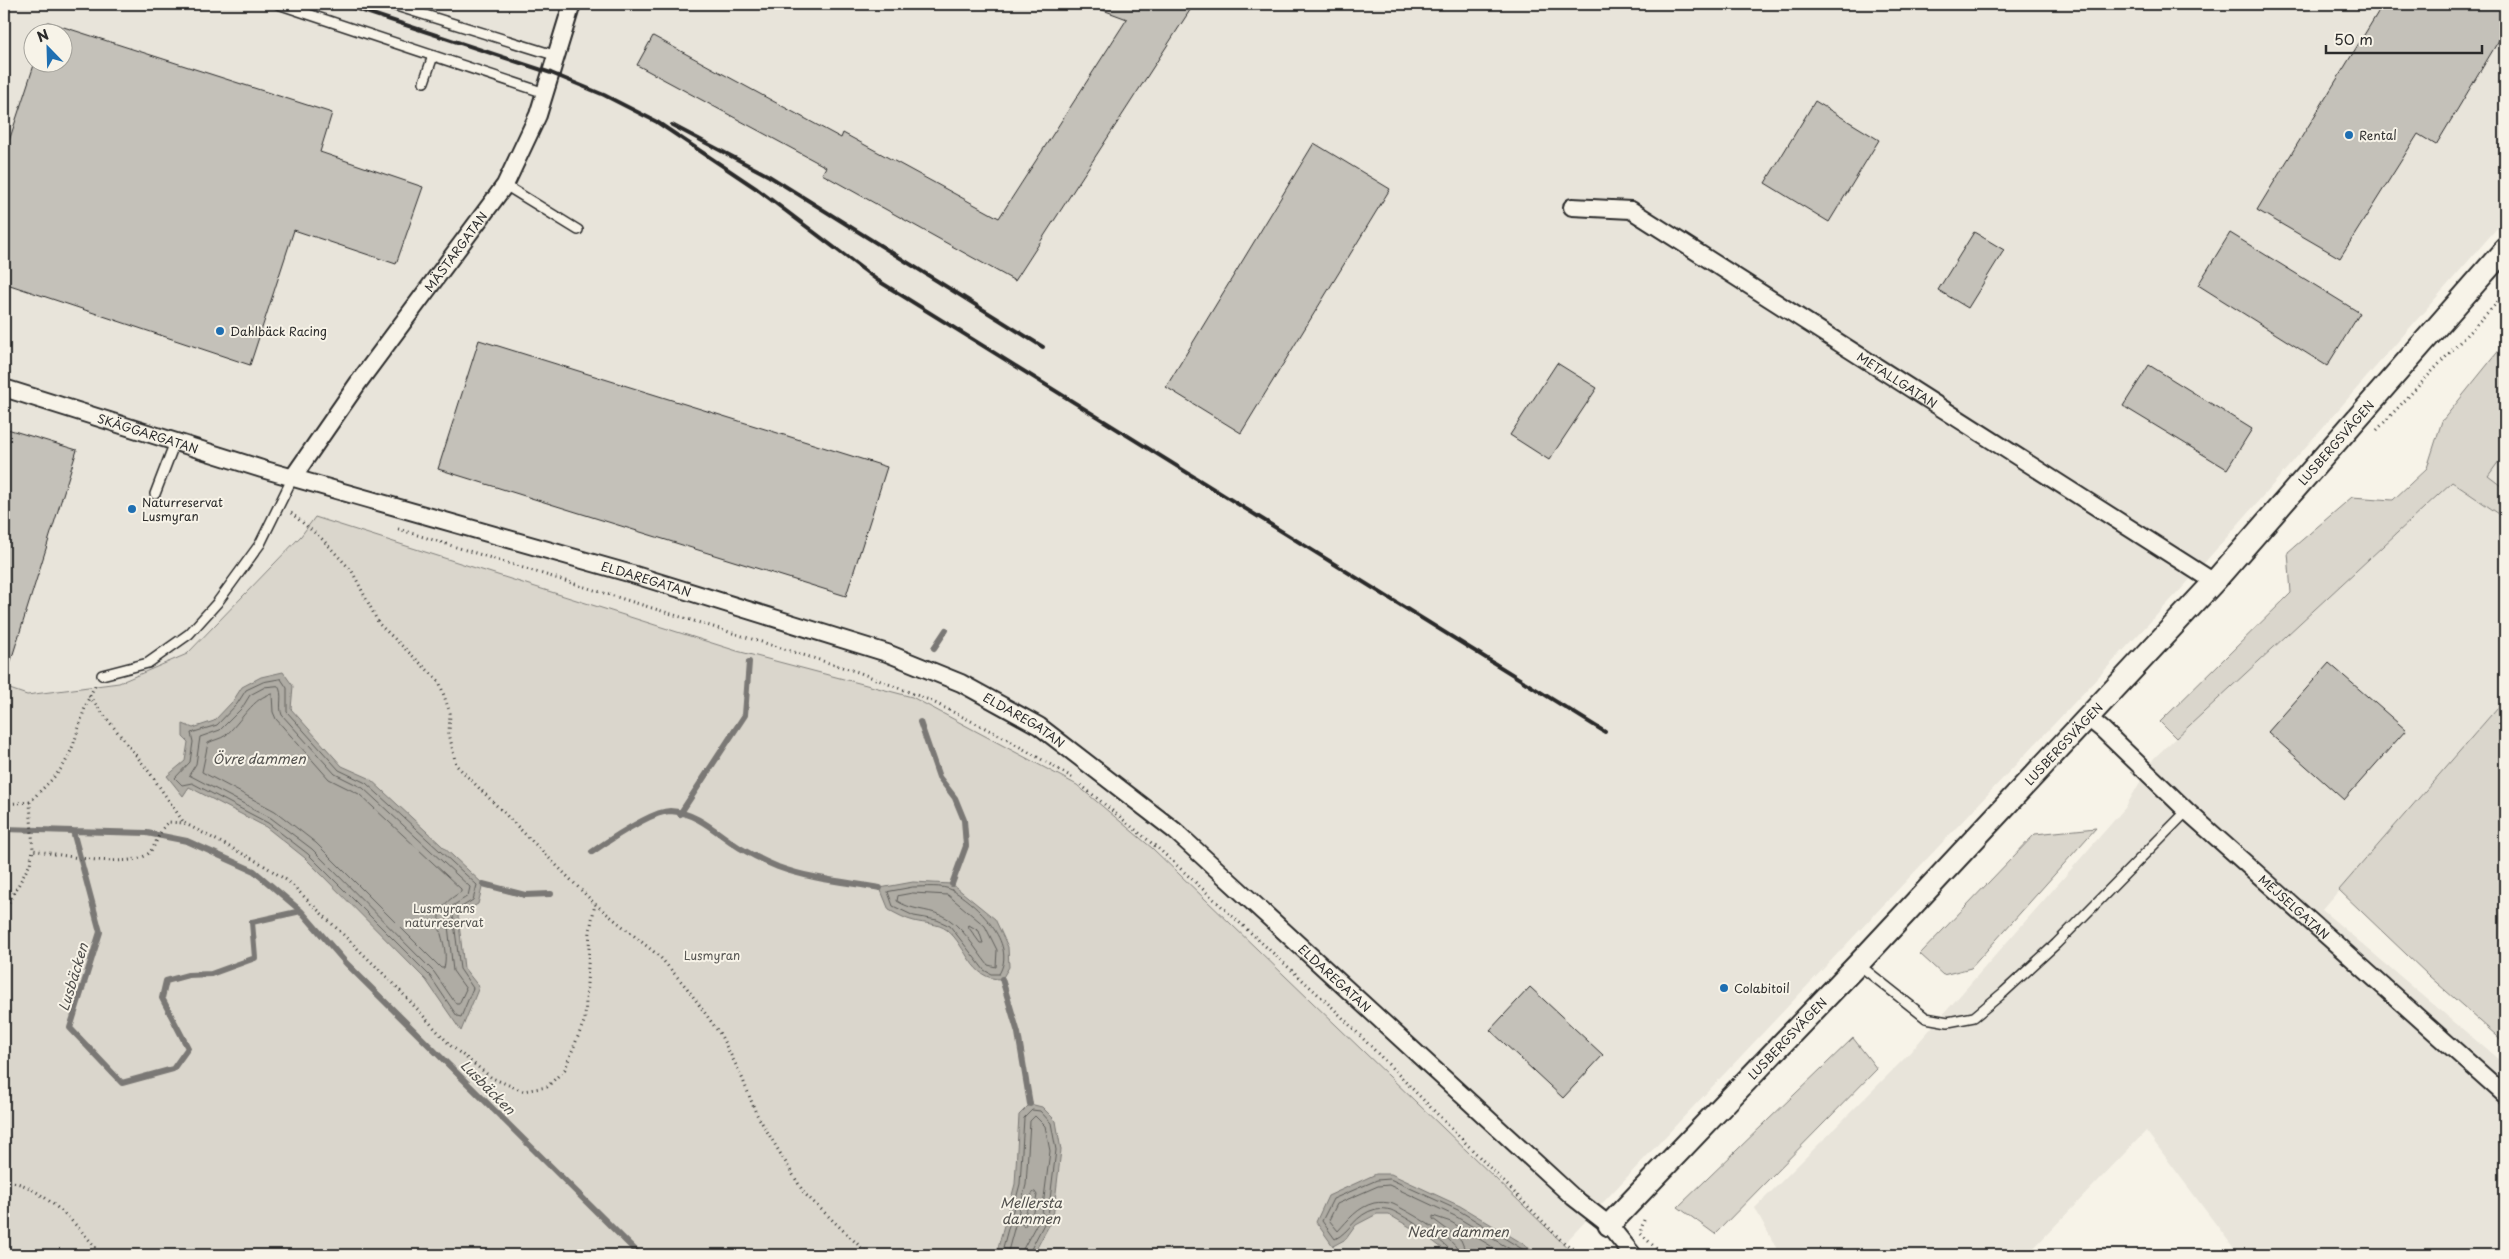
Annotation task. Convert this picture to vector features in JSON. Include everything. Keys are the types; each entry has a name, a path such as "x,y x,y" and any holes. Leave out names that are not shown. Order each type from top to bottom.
{"street":[{"name":"MÄSTARGATAN","path":"293,477 358,383 505,185 538,115 572,4"},
{"name":"METALLGATAN","path":"1572,207 1631,210 2214,582"},
{"name":"LUSBERGSVÄGEN","path":"1609,1224 1858,964 2214,582 2505,249"},
{"name":"SKÄGGARGATAN","path":"4,388 293,477"},
{"name":"ELDAREGATAN","path":"293,477 632,574 887,653 961,683 1039,726 1175,831 1573,1197 1609,1224 1633,1255"},
{"name":"MEJSELGATAN","path":"2087,717 2103,730 2186,811 2505,1094"}],"lane":[{"path":"278,4 545,94"},
{"path":"390,4 557,56"},
{"path":"424,82 433,56"},
{"path":"505,185 578,230"},
{"path":"155,494 175,442"},
{"path":"102,674 148,663 189,634 217,603 260,544 293,477"},
{"path":"1858,964 1926,1018 1948,1022 1974,1018 2056,944 2186,811"}],"path":[{"path":"280,504 322,539 352,571 379,624 439,681 450,713 449,732 456,765 595,904 659,956 687,988 720,1034 741,1075 756,1113 804,1193 869,1255"},
{"path":"394,528 858,672 929,700 1003,737 1075,779 1160,850 1332,1007 1562,1240 1581,1255"},
{"path":"4,804 30,802 65,762 80,726 89,696 150,773 184,823"},
{"path":"4,911 30,864 33,850 30,802"},
{"path":"33,850 93,861 140,858 150,852 160,830 168,822 184,823 260,863 288,881 392,983 451,1046 492,1078 523,1091 547,1087 565,1070 585,1019 590,930 595,904"},
{"path":"4,1182 12,1181 47,1198 94,1244 102,1255"}],"shaded area":[{"path":"4,4 2505,4 2505,219 2185,585 1563,1245 1152,848 301,536 187,654 119,683 4,698"},
{"path":"2505,413 2505,699 2322,910 2505,1065 2505,1255 2239,1255 2146,1131 2027,1255 1780,1255 1755,1208 1904,1059 2125,808 2154,758 2452,482"}],"green space":[{"path":"2505,343 2505,453 2488,476 2505,489 2505,518 2452,482 2176,738 2160,722 2291,593 2288,552 2352,497 2393,500 2427,468 2442,421"},
{"name":"Lusmyran","path":"315,517 737,651 912,697 1077,785 1152,848 1575,1255 4,1255 4,687 27,695 119,683 187,654 301,536"},
{"path":"2505,699 2505,1043 2429,976 2339,890"},
{"path":"2096,828 1971,968 1943,975 1920,954 2035,834"},
{"path":"1853,1038 1877,1069 1715,1234 1678,1207"}],"water":[{"name":"Övre dammen","path":"283,672 293,686 291,709 342,766 369,778 483,884 478,904 458,915 464,968 479,987 461,1031 426,980 305,858 266,827 189,787 183,796 167,776 185,761 188,742 183,737 183,724 193,728 214,721 233,701 242,687 261,677"},
{"path":"913,882 952,884 995,919 1008,947 1009,967 1002,979 991,978 976,968 947,930 936,925 911,920 889,910 880,888"},
{"name":"Mellersta dammen","path":"1030,1104 1042,1107 1056,1121 1061,1150 1053,1218 1033,1255 996,1255 1015,1184 1019,1115"},
{"name":"Nedre dammen","path":"1376,1174 1391,1174 1460,1206 1542,1255 1451,1255 1430,1239 1388,1214 1377,1214 1356,1225 1346,1239 1333,1246 1316,1222 1328,1196"}],"building":[{"path":"1092,4 1194,4 1015,281 822,174 826,167 637,65 653,36 841,138 843,133 999,218 1127,19 1092,6"},
{"name":"Rental","path":"2383,4 2505,4 2505,30 2436,145 2418,134 2340,258 2257,210"},
{"path":"72,30 332,113 320,152 423,187 396,264 294,230 250,365 4,283 4,156 32,72 72,72"},
{"path":"1815,101 1879,140 1829,222 1765,183"},
{"path":"1314,143 1390,189 1241,433 1166,387"},
{"path":"1974,232 2004,250 1968,308 1938,290"},
{"path":"2230,233 2360,313 2327,366 2198,285"},
{"path":"479,340 887,467 846,596 438,469"},
{"path":"1557,363 1597,388 1549,460 1510,435"},
{"path":"2149,365 2252,429 2227,469 2123,406"},
{"path":"4,428 77,450 8,670 4,670"},
{"path":"2329,663 2406,730 2344,800 2268,732"},
{"path":"1530,987 1603,1055 1563,1098 1490,1030"}],"waterway":[{"path":"934,648 946,630"},
{"path":"680,814 745,715 749,662"},
{"path":"920,722 939,777 955,798 964,820 966,846 952,884"},
{"path":"592,852 619,834 652,816 662,812 680,812 707,825 740,848 778,867 815,877 880,888"},
{"name":"Lusbäcken","path":"4,829 73,831 100,932 70,1028 122,1083 173,1069 188,1048 162,998 166,981 188,975 211,974 255,958 252,922 301,911 346,963 640,1255"},
{"name":"Lusbäcken","path":"73,831 147,833 187,841 254,871 301,911"},
{"path":"483,884 525,895 551,894"},
{"path":"1002,979 1018,1033 1030,1104"}],"railway":[{"path":"342,4 551,73 604,95 657,122 757,189 877,280 1605,732"},
{"path":"672,125 769,176 1043,347"}],"place":[{"name":"Rental","path":"2349,135"},
{"name":"Dahlbäck Racing","path":"220,331"},
{"name":"Naturreservat Lusmyran","path":"132,509"},
{"name":"Colabitoil","path":"1724,988"}],"park label":[{"name":"Lusmyrans naturreservat","path":"444,915"}]}
